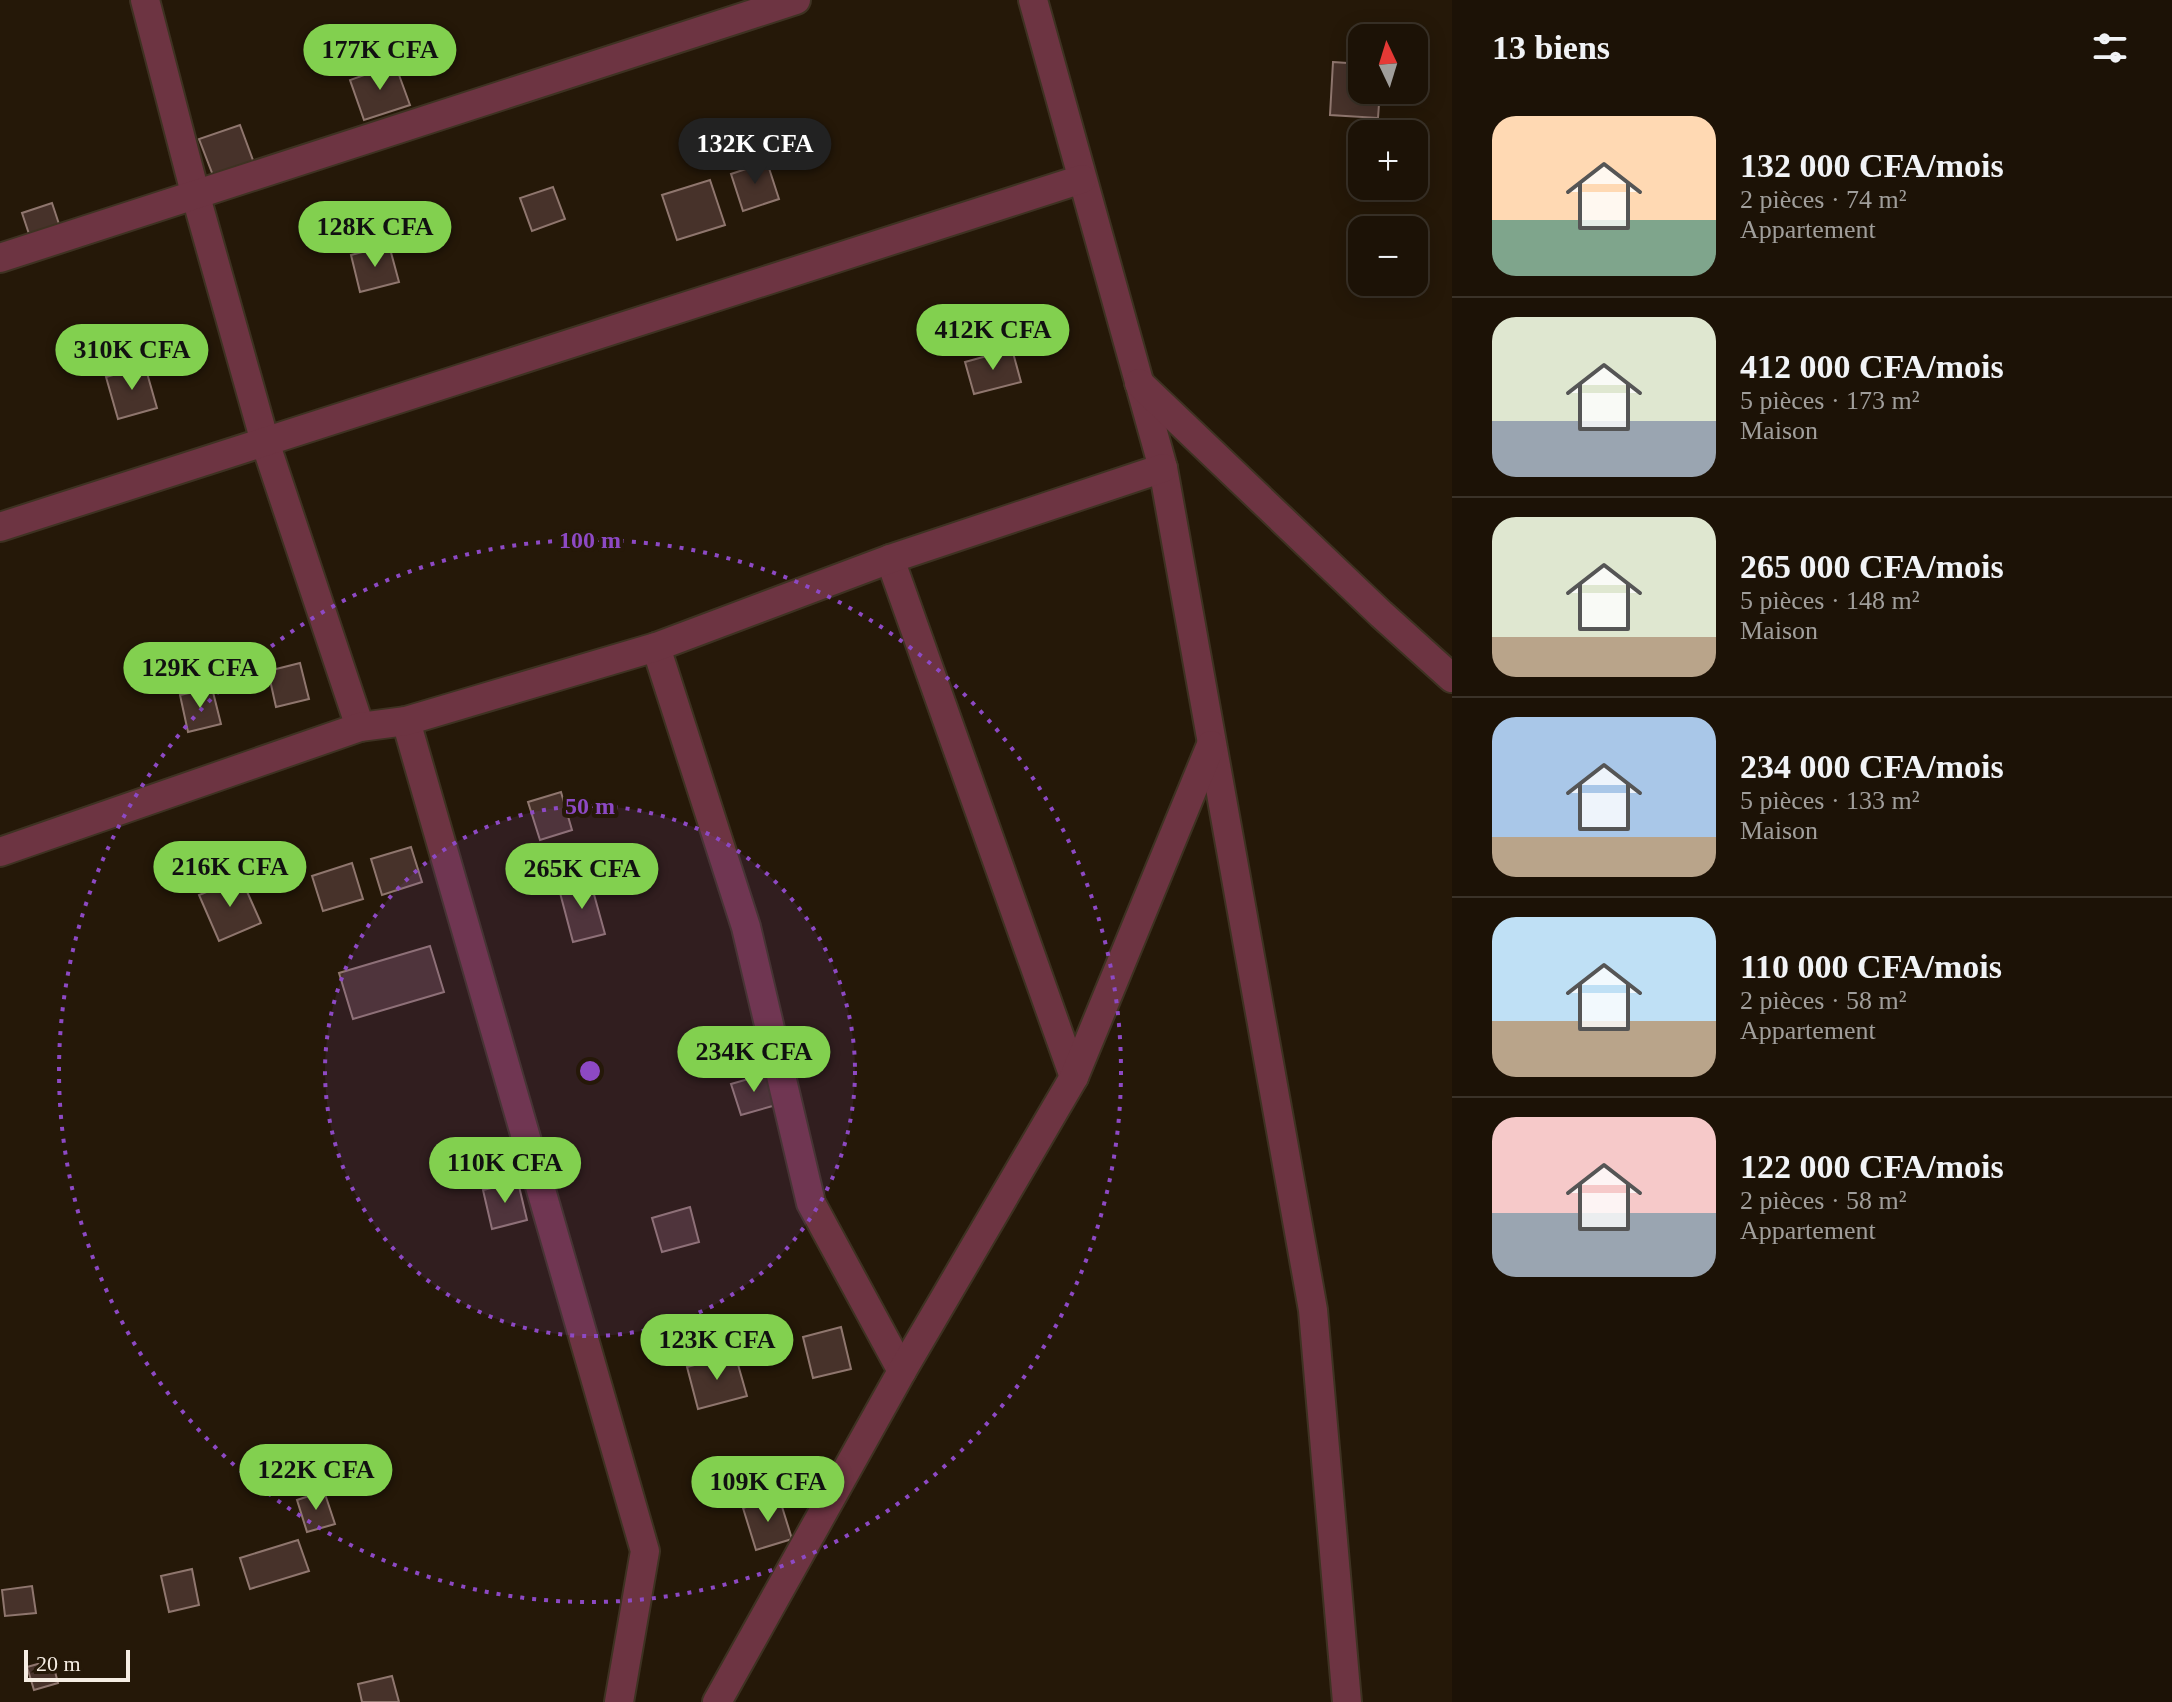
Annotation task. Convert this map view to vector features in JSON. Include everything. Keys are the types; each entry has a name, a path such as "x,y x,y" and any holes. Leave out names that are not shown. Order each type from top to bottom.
{"street":[{"path":"145,0 265,442 360,727"},
{"path":"0,258 796,0"},
{"path":"1033,0 1163,468 1313,1310 1347,1702"},
{"path":"0,527 1082,179"},
{"path":"1139,382 1452,678"},
{"path":"0,852 360,727 406,721 656,647 890,559 1163,468"},
{"path":"890,559 1074,1077"},
{"path":"656,647 746,927 811,1203 902,1371"},
{"path":"406,721 645,1551 619,1702"},
{"path":"717,1702 902,1371 1074,1077 1211,744"}],"building":[{"path":"1333,62 1348,63 1348,104 1379,104 1378,118 1330,115"},
{"path":"395,64 410,105 364,120 350,80"},
{"path":"240,125 254,163 214,178 199,139"},
{"path":"767,162 779,199 743,211 731,174"},
{"path":"710,180 725,225 677,240 662,195"},
{"path":"553,187 565,219 532,231 520,198"},
{"path":"52,203 61,230 31,240 22,213"},
{"path":"389,245 399,282 360,292 351,255"},
{"path":"1012,349 1021,382 974,394 965,362"},
{"path":"145,366 157,408 118,419 106,377"},
{"path":"300,663 309,699 276,707 268,671"},
{"path":"212,688 221,724 188,732 180,695"},
{"path":"561,792 572,830 540,840 528,802"},
{"path":"411,847 422,882 382,895 371,859"},
{"path":"352,863 363,899 323,911 312,876"},
{"path":"241,878 261,923 219,941 199,895"},
{"path":"590,880 605,934 573,942 559,889"},
{"path":"430,946 444,992 353,1019 339,973"},
{"path":"766,1074 776,1105 741,1115 731,1084"},
{"path":"518,1182 527,1220 492,1229 483,1190"},
{"path":"690,1207 699,1242 662,1252 652,1218"},
{"path":"841,1327 851,1369 813,1378 803,1337"},
{"path":"735,1354 747,1396 698,1409 687,1367"},
{"path":"324,1491 335,1524 307,1532 297,1500"},
{"path":"779,1497 792,1539 756,1550 743,1508"},
{"path":"298,1540 309,1571 250,1589 240,1558"},
{"path":"192,1569 199,1605 169,1612 161,1576"},
{"path":"32,1586 36,1613 5,1616 2,1590"},
{"path":"52,1660 58,1683 34,1690 27,1667"},
{"path":"392,1676 399,1702 362,1702 358,1684"}]}
